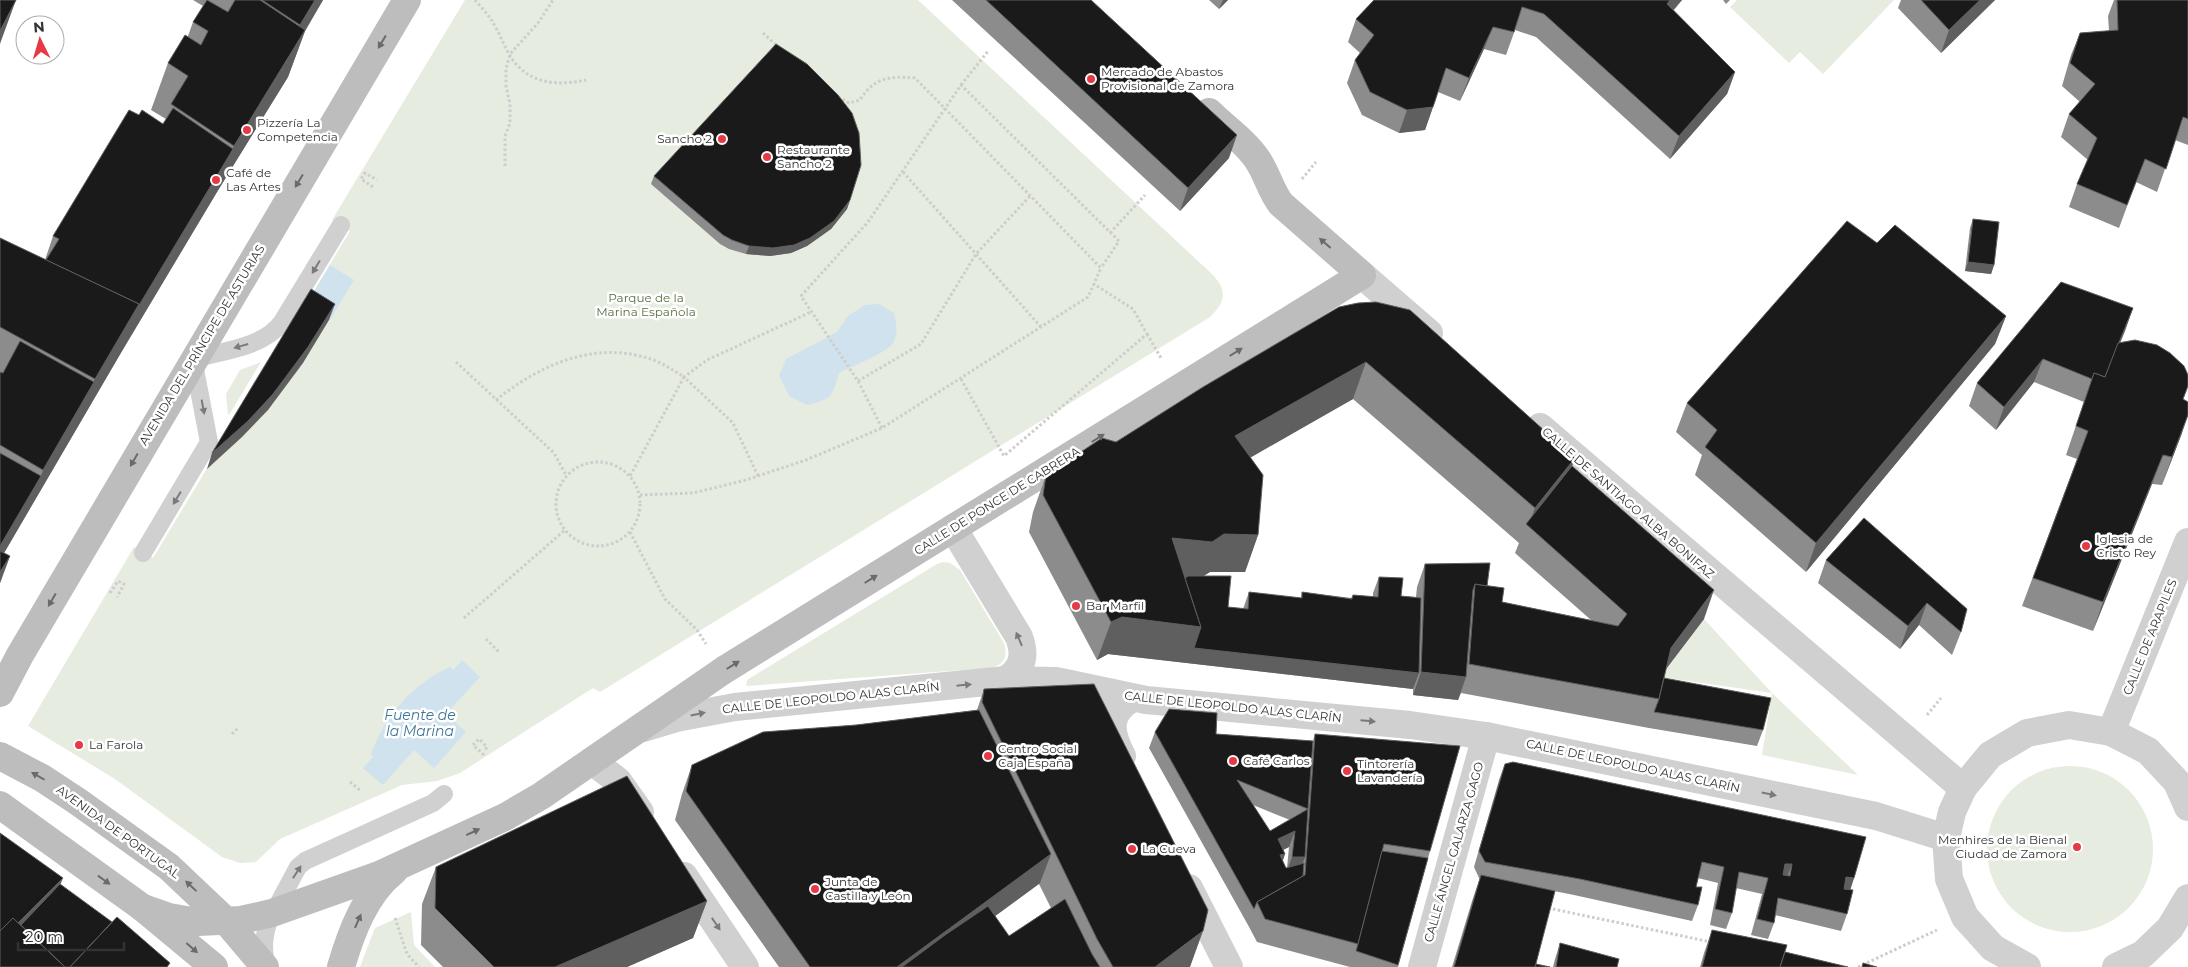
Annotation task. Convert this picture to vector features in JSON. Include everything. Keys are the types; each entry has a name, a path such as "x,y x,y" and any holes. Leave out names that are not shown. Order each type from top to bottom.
{"main road":[{"name":"AVENIDA DEL PRÍNCIPE DE ASTURIAS","path":"0,693 20,655 193,359 407,0"},
{"path":"1189,94 1253,154 1262,166 1275,197 1281,204 1362,275"},
{"name":"CALLE DE PONCE DE CABRERA","path":"634,731 724,670 1362,275"},
{"name":"CALLE DE LEOPOLDO ALAS CLARÍN","path":"143,908 183,920 226,921 272,913 390,874 505,817 541,796 634,731"},
{"name":"AVENIDA DE PORTUGAL","path":"0,756 61,790 151,853 188,883 226,921 266,967"},
{"path":"0,805 143,908 214,967"},
{"path":"341,967 348,943 362,914 390,874"}],"street":[{"path":"1362,275 1447,348"},
{"name":"CALLE DE SANTIAGO ALBA BONIFAZ","path":"1522,412 1963,788"},
{"path":"953,528 1019,637 1024,654 1022,663 1019,670 1006,680"},
{"name":"CALLE DE ARAPILES","path":"2112,732 2188,542"},
{"name":"CALLE DE LEOPOLDO ALAS CLARÍN","path":"634,731 676,718 735,707 1006,680 1056,682 1132,698 1410,725 1486,736 1876,816 1946,838"},
{"path":"1132,698 1125,702 1116,713 1111,728 1115,742 1136,782"},
{"path":"2027,967 1992,948 1965,917 1949,879 1946,838 1952,812 1963,788 1990,755 2027,733 2069,725 2112,732 2148,751 2177,782 2188,807"},
{"name":"CALLE ÁNGEL GALARZA GAGO","path":"1422,967 1486,736"},
{"path":"592,760 618,781 654,831"},
{"path":"670,856 745,967"},
{"path":"1180,870 1229,967"},
{"path":"2116,967 2143,954 2170,928 2188,898"}],"lane":[{"path":"143,553 209,442 193,359 260,340 272,334 282,322 341,225"},
{"path":"266,967 264,954 265,932 272,913 298,867 305,861 433,803 444,794"}],"path":[{"path":"475,0 491,19 519,68 535,78 552,82 570,83 586,80"},
{"path":"505,166 505,136 510,123 506,69 510,54 538,23 553,0"},
{"path":"763,33 778,47"},
{"path":"882,428 858,381 801,296 868,222 961,85 989,50"},
{"path":"837,97 849,103 860,100 865,91 874,83 893,76 915,78 1102,268"},
{"path":"640,495 693,493 758,476 806,460 882,428 1088,297 1102,268 1119,241 961,85"},
{"path":"903,172 1041,327"},
{"path":"374,187 361,179 365,173 377,180"},
{"path":"1110,233 1145,195"},
{"path":"858,381 921,344 976,254 1030,196"},
{"path":"1094,284 1133,309 1161,358"},
{"path":"630,476 684,377 707,360 811,312"},
{"path":"960,379 1004,456 1147,334"},
{"path":"496,400 540,370 588,354 617,352 641,356 662,363 684,377 733,423 758,476"},
{"path":"456,362 554,453 566,475"},
{"path":"603,461 616,465 630,476 640,495 641,508 637,521 630,532 620,541 607,546 581,543 569,535 556,513 556,499 559,486 566,475 577,467 589,462 603,461"},
{"path":"464,618 565,530"},
{"path":"630,532 665,598 697,630"},
{"path":"110,593 118,581 124,584 117,597"},
{"path":"486,639 499,652"},
{"path":"232,734 238,728"},
{"path":"484,755 473,746 479,739 487,747 485,750"},
{"path":"350,782 360,791"},
{"path":"390,874 407,954 420,967"},
{"path":"1541,906 1714,943"},
{"path":"1858,967 1965,917"}],"green space":[{"name":"Parque de la Marina Española","path":"465,0 918,0 1213,275 1221,287 1223,297 1219,306 1210,317 600,692 593,688 460,773 437,781 402,785 280,839 256,862 240,863 222,857 115,779 28,726 134,547 153,558 350,231 332,220"},
{"path":"1737,0 1894,0 1823,74 1800,52 1789,63 1730,7"},
{"path":"261,362 228,415 226,394 240,370"},
{"path":"943,562 950,563 960,570 1004,643 1005,656 999,665 990,668 746,686 747,680"},
{"path":"1704,619 1772,693 1660,677"},
{"path":"1772,693 1858,775 1762,755"},
{"path":"2070,766 2094,770 2109,776 2134,797 2143,810 2149,825 2153,849 2149,873 2143,888 2122,913 2109,922 2094,928 2070,932 2046,928 2031,922 2006,901 1997,888 1991,873 1987,849 1991,825 1997,810 2018,785 2031,776 2046,770"},
{"path":"411,912 414,945 435,967 360,967 375,928"}],"water":[{"path":"330,265 354,280 330,320 306,305"},
{"path":"879,304 894,313 896,332 893,343 884,351 839,373 835,387 826,399 807,405 789,396 779,376 786,359 837,332 848,316 865,305"},
{"name":"Fuente de la Marina","path":"462,660 480,677 446,714 466,732 434,768 414,750 383,785 363,768 373,757 371,754 384,726 412,692 436,674 450,667 453,670"}],"building":[{"path":"0,0 16,0 0,31"},
{"path":"207,0 228,12 235,0 260,0 305,30 234,146 171,104 188,76 168,63 185,35 201,45 208,31 193,22"},
{"path":"262,0 315,0 300,25"},
{"name":"Mercado de Abastos Provisional de Zamora","path":"986,0 1091,0 1237,135 1188,188"},
{"path":"1374,0 1670,0 1667,4 1735,72 1679,136 1544,14 1522,7 1514,32 1493,27 1469,78 1446,68 1433,107 1407,110 1370,92 1355,60 1374,35 1356,19"},
{"path":"1921,0 1980,0 1949,30"},
{"path":"2117,0 2188,0 2188,119 2183,117 2166,169 2145,159 2127,205 2077,184 2097,138 2069,114 2095,84 2070,63 2080,33 2118,30"},
{"name":"Restaurante Sancho 2","path":"776,44 807,64 838,95 852,113 859,133 861,165 850,200 834,221 810,238 794,245 773,248 749,246 723,235 654,176"},
{"path":"173,108 233,149 138,307 139,304 46,260 59,239 53,236 129,110 139,115 142,110 163,124"},
{"path":"1973,219 1999,222 1994,265 1968,262"},
{"path":"1847,221 1877,243 1895,225 2006,316 1816,543 1705,447 1717,430 1687,403"},
{"path":"0,238 139,304 95,379 0,327"},
{"path":"2061,282 2133,308 2105,377 2094,373 2092,379 2043,359 2004,407 1977,383"},
{"path":"311,289 335,304 308,347 273,394 248,421 212,453"},
{"path":"1376,302 1410,310 1575,458 1535,508 1366,362 1235,436 1263,475 1258,535 1224,534 1212,542 1172,538 1201,627 1122,617 1111,622 1043,495 1046,475 1102,438 1116,442 1203,387 1339,307"},
{"name":"Iglesia de Cristo Rey","path":"2135,340 2157,345 2170,353 2184,366 2188,375 2188,386 2183,399 2188,402 2188,415 2172,457 2163,455 2103,602 2033,578 2088,431 2076,426 2094,373 2105,377 2118,343"},
{"path":"20,341 94,382 43,470 0,445 0,372 3,373"},
{"path":"0,453 41,476 0,546"},
{"path":"1572,466 1714,590 1671,648 1659,699 1469,664 1475,584 1504,588 1502,602 1618,626 1627,614 1526,524"},
{"path":"1864,518 1967,609 1961,632 1927,603 1908,626 1826,560"},
{"path":"0,551 10,556 0,572"},
{"path":"1490,563 1487,586 1475,584 1473,590 1466,677 1421,672 1425,564"},
{"path":"1188,576 1231,576 1228,607 1248,609 1249,592 1302,598 1302,592 1352,599 1353,595 1378,597 1379,577 1403,578 1401,596 1421,598 1419,673 1194,648 1201,627 1185,578"},
{"path":"1664,678 1771,698 1763,730 1654,712"},
{"path":"1094,684 1208,910 1203,931 1155,967 1113,967 1097,939 982,702 984,689"},
{"path":"1169,709 1217,713 1216,734 1313,741 1305,857 1292,857 1295,831 1278,839 1285,854 1280,855 1286,868 1304,863 1303,876 1257,902 1254,909 1155,732","holes":["1237,780 1308,809 1270,831"]},
{"path":"979,710 1051,854 897,967 810,967 686,791 692,765 763,732 856,725"},
{"path":"1315,734 1460,746 1430,851 1384,844 1358,944 1265,919 1257,902 1305,875"},
{"path":"1513,762 1866,837 1854,878 1846,877 1844,889 1853,890 1847,914 1778,898 1774,923 1757,919 1768,878 1739,872 1732,913 1715,909 1724,867 1702,862 1696,887 1702,887 1698,905 1580,879 1485,862 1479,851 1505,764","holes":["1785,864 1792,864 1790,876 1783,875"]},
{"path":"627,776 707,901 555,967 494,967 435,908 436,867"},
{"path":"0,833 63,878 18,923 13,918 0,931"},
{"path":"1382,851 1428,858 1398,965 1356,951"},
{"path":"1481,875 1555,891 1535,967 1454,967"},
{"path":"60,884 112,922 70,967 65,967 21,925"},
{"path":"1065,899 1100,967 902,967 988,906 1009,936"},
{"path":"117,917 170,963 167,967 70,967"},
{"path":"13,918 65,967 0,967 0,931"},
{"path":"1712,930 1787,945 1780,967 1702,967"},
{"path":"1560,943 1619,959 1617,967 1556,967"},
{"path":"1785,952 1848,967 1780,967"},
{"path":"1863,963 1877,967 1862,967"},
{"path":"1536,964 1550,967 1535,967"}],"place":[{"name":"Mercado de Abastos Provisional de Zamora","path":"1091,79"},
{"name":"Pizzería La Competencia","path":"247,130"},
{"name":"Sancho 2","path":"722,139"},
{"name":"Restaurante Sancho 2","path":"767,157"},
{"name":"Café de Las Artes","path":"216,180"},
{"name":"Iglesia de Cristo Rey","path":"2086,546"},
{"name":"Bar Marfil","path":"1076,606"},
{"name":"La Farola","path":"79,745"},
{"name":"Centro Social Caja España","path":"988,756"},
{"name":"Café Carlos","path":"1233,761"},
{"name":"Tintorería Lavandería","path":"1347,771"},
{"name":"Menhires de la Bienal Ciudad de Zamora","path":"2077,847"},
{"name":"La Cueva","path":"1132,849"},
{"name":"Junta de Castilla y León","path":"815,889"}]}
